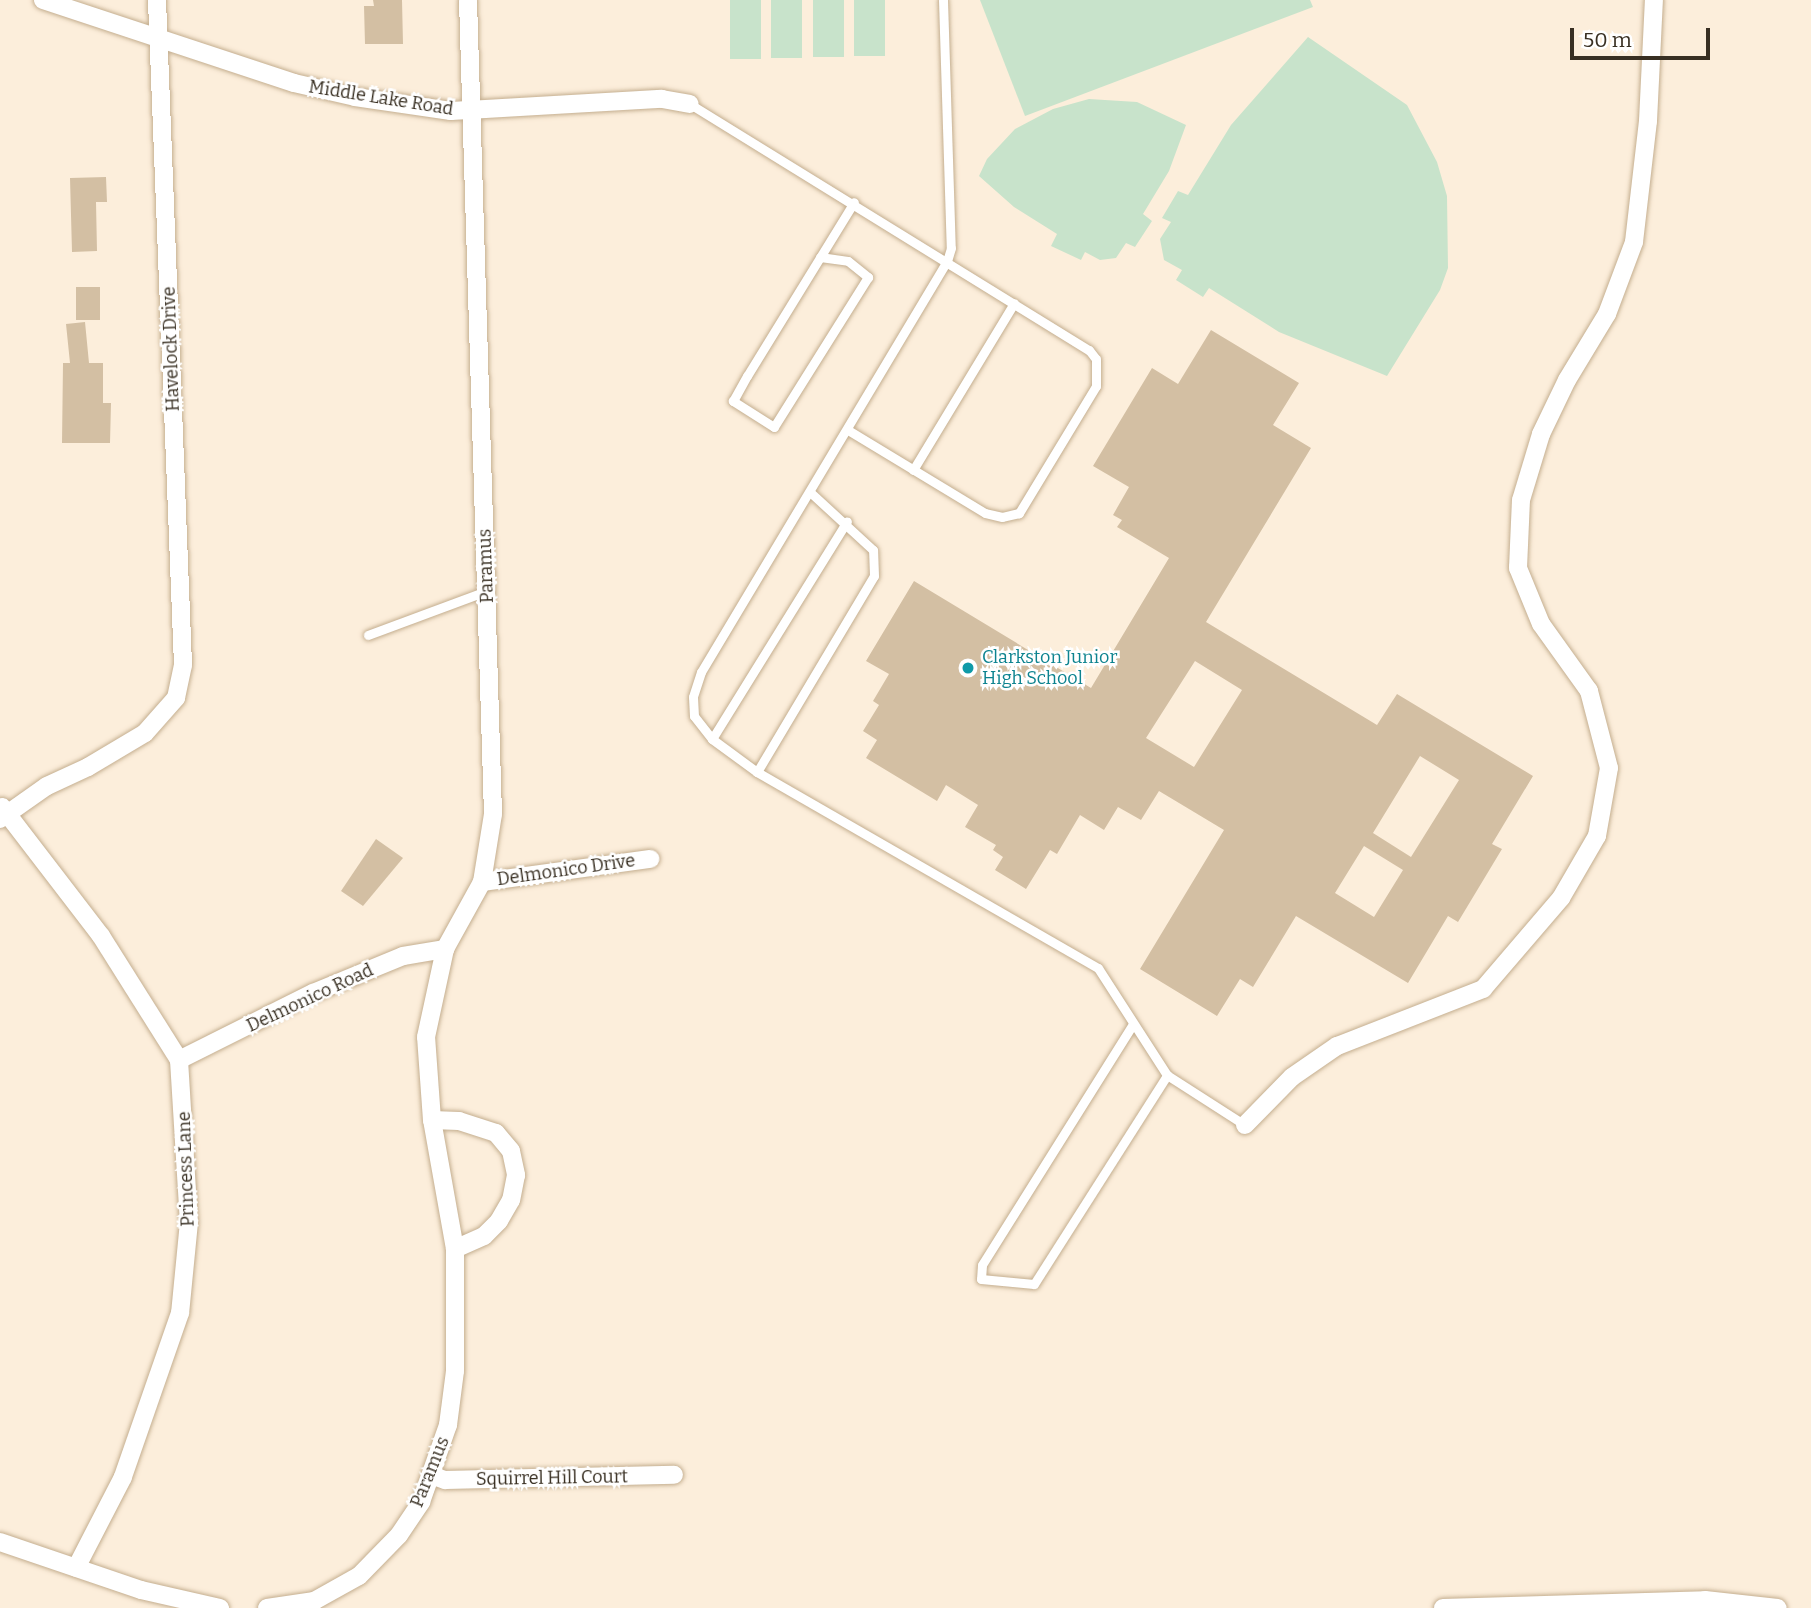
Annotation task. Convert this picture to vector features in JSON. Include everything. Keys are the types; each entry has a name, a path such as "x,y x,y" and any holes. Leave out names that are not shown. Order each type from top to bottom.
{"street":[{"name":"Middle Lake Road","path":"43,0 294,83 355,97 471,110 662,99 690,104"},
{"name":"Havelock Drive","path":"3,813 47,786 89,768 145,733 176,698 183,665 158,0"},
{"name":"Paramus","path":"267,1608 314,1601 359,1576 399,1535 421,1502 448,1425 455,1371 455,1249 432,1119 426,1037 444,949 482,882 493,814 468,0"},
{"path":"1245,1125 1292,1077 1338,1046 1482,989 1561,898 1597,836 1609,768 1589,691 1541,624 1518,568 1521,500 1541,435 1567,380 1607,314 1634,242 1648,121 1654,0"},
{"name":"Princess Lane","path":"3,813 101,936 179,1060 189,1222 180,1313 123,1477 76,1568"},
{"name":"Delmonico Drive","path":"482,882 650,859"},
{"name":"Delmonico Road","path":"179,1060 313,993 403,956 444,949"},
{"path":"432,1119 459,1121 496,1133 511,1151 516,1175 511,1200 499,1222 484,1236 455,1249"},
{"name":"Squirrel Hill Court","path":"430,1475 446,1480 674,1475"},
{"path":"0,1542 76,1568 209,1607"},
{"path":"1443,1608 1705,1600 1778,1608"}],"lane":[{"path":"943,0 951,248 947,261 701,672 693,697 694,716 712,739 757,772 1098,968 1167,1075 1245,1125"},
{"path":"690,104 853,202 1089,350 1098,370 1096,386 1019,513 1002,517 985,513 848,430"},
{"path":"820,257 848,261 868,277 774,427 733,401 853,202"},
{"path":"913,470 1014,303"},
{"path":"757,772 874,576 873,550 847,522 810,492"},
{"path":"712,739 847,522"},
{"path":"368,635 486,591"},
{"path":"1133,1024 982,1265 981,1279 1034,1284 1167,1075"}],"green space":[{"path":"730,0 761,0 761,59 730,59"},
{"path":"771,0 802,0 802,58 771,58"},
{"path":"813,0 844,0 844,57 813,57"},
{"path":"854,0 885,0 885,56 854,56"},
{"path":"980,0 1310,0 1313,7 1025,116"},
{"path":"1308,37 1407,105 1437,162 1447,196 1448,268 1440,290 1387,376 1279,332 1209,288 1203,297 1176,280 1182,270 1164,260 1160,239 1171,222 1162,218 1178,191 1188,195 1231,125"},
{"path":"1089,99 1137,102 1186,125 1169,171 1143,214 1152,221 1135,247 1126,243 1116,258 1100,260 1085,252 1081,260 1051,246 1057,234 1014,207 979,176 987,159 1015,129 1053,109"}],"building":[{"path":"373,0 402,0 403,44 365,44 364,6 374,6"},
{"path":"106,177 107,202 96,202 97,251 72,252 70,178"},
{"path":"76,287 100,287 100,320 76,320"},
{"path":"85,322 89,363 103,363 103,403 111,403 110,443 62,443 63,363 70,363 66,324"},
{"name":"Clarkston Junior High School","path":"1211,330 1299,383 1273,425 1311,448 1206,622 1377,725 1397,694 1533,776 1492,844 1502,849 1458,922 1448,916 1408,983 1296,916 1253,987 1240,979 1217,1016 1140,969 1224,830 1159,791 1141,820 1118,807 1104,830 1080,815 1057,854 1050,850 1026,889 995,870 1003,857 993,850 996,845 965,827 978,805 946,785 937,801 866,758 877,740 863,731 879,705 873,701 889,674 866,661 914,581 1091,688 1169,558 1117,527 1122,520 1113,515 1129,487 1093,466 1152,368 1178,384","holes":["1195,661 1242,690 1194,767 1146,738","1420,756 1459,780 1411,857 1373,833","1364,846 1403,870 1374,917 1335,893"]},
{"path":"376,839 403,858 363,906 341,891"}],"place":[{"name":"Clarkston Junior High School","path":"968,668"}]}
